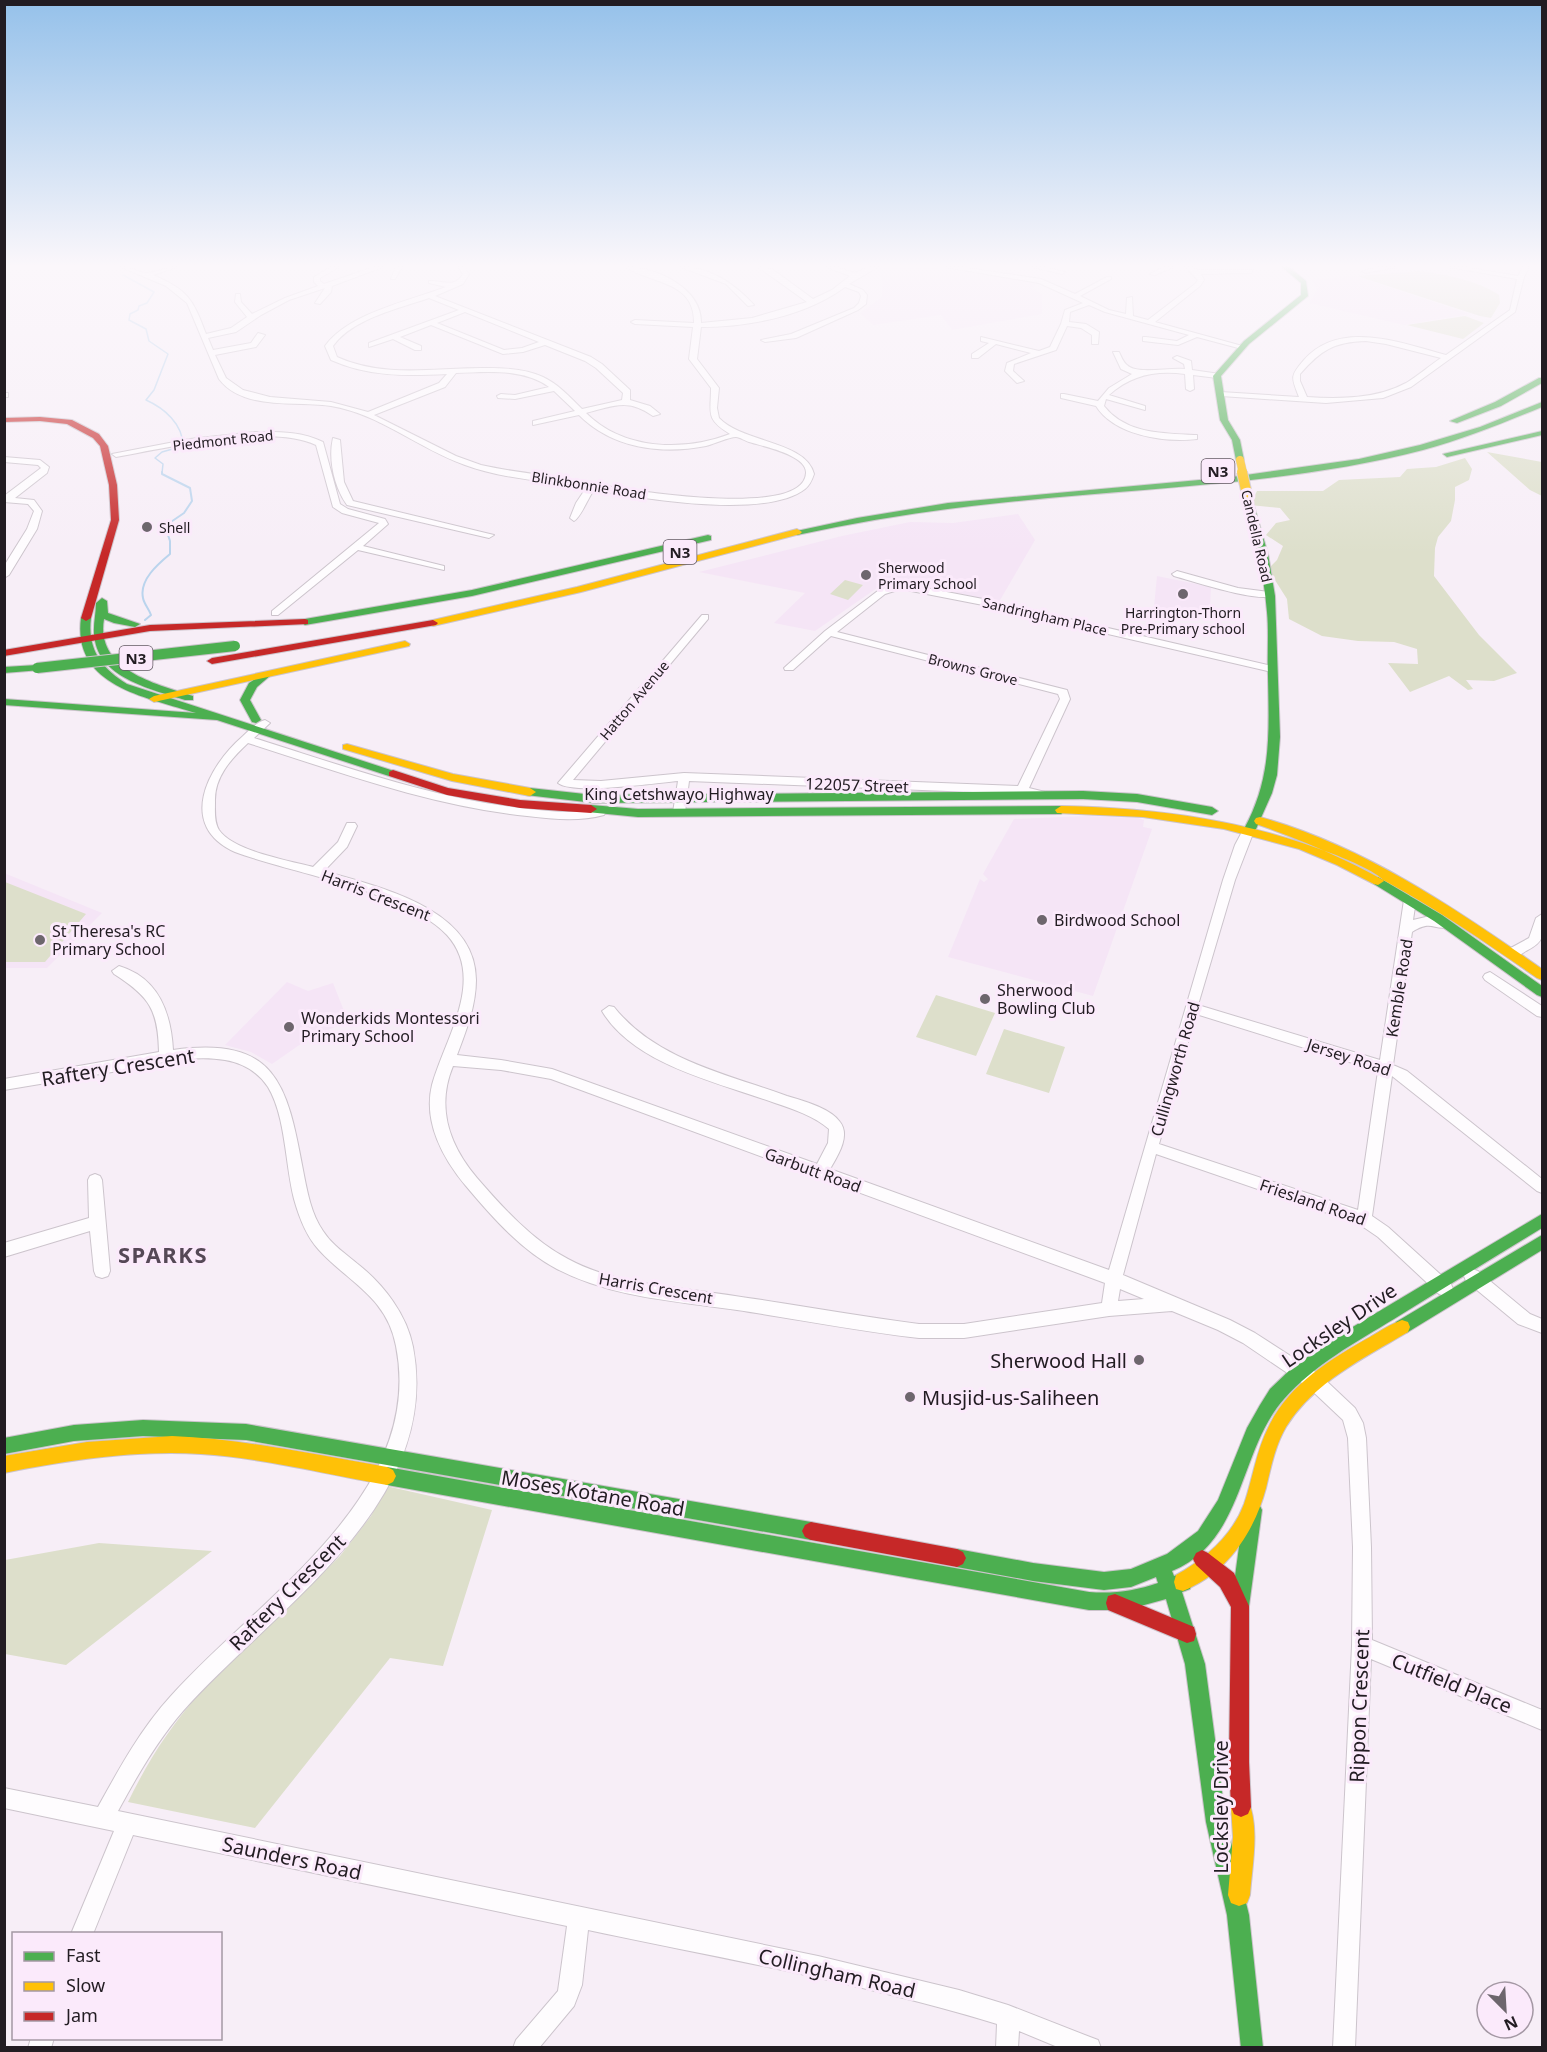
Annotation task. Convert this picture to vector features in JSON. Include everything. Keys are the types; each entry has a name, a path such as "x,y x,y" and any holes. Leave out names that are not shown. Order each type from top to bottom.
{"main road":[{"path":"1218,376 1226,363"},
{"name":"Candella Road","path":"1218,376 1224,420 1236,440 1261,547 1269,596 1275,716 1274,764 1263,806 1252,826"},
{"path":"1436,430 1513,397 1542,380"},
{"name":"N3","path":"4,681 36,674 330,631 480,603 582,579 772,527 882,504 997,489 1262,465 1364,448 1485,415 1542,389"},
{"name":"N3","path":"4,670 36,674 212,661 352,638 497,610 798,532 911,511 982,502 1219,482 1342,465 1443,441 1491,426 1542,404"},
{"name":"King Cetshwayo Highway","path":"5,420 62,416 89,423 106,432 113,443 127,501 126,519 120,546 99,599"},
{"name":"King Cetshwayo Highway","path":"5,420 40,419 69,423 96,436 102,443 116,507 97,619 87,655 95,667 116,684 154,699 214,718 452,777 500,787 594,799 680,806 1111,810 1252,826 1370,877 1453,928 1542,992"},
{"path":"1398,463 1479,443 1542,424"},
{"path":"1123,490 1209,488 1254,483 1398,463 1542,433"},
{"path":"849,507 882,504"},
{"path":"4,653 129,629 173,626 253,626 329,619 521,582 724,534"},
{"path":"514,619 629,583 709,554"},
{"path":"99,599 104,615 117,621 173,626"},
{"name":"King Cetshwayo Highway","path":"91,636 115,666 132,676 256,728 447,791 520,804 600,812 680,806 1042,795 1137,798 1330,845 1401,879 1437,901 1542,975"},
{"path":"154,699 422,640"},
{"path":"256,728 245,700 253,685 267,675"},
{"path":"4,702 214,718"},
{"name":"Locksley Drive","path":"1211,1566 1234,1539 1255,1496 1271,1436 1307,1376 1438,1283 1542,1220"},
{"name":"Locksley Drive","path":"1238,1915 1242,1837 1239,1762 1240,1606 1227,1580 1188,1550 1204,1537 1214,1523 1266,1411 1276,1395 1542,1242"},
{"name":"Moses Kotane Road","path":"4,1446 75,1432 130,1426 175,1426 256,1432 1033,1572 1104,1581 1131,1578 1160,1568 1188,1550"},
{"name":"Moses Kotane Road","path":"4,1465 69,1452 168,1444 228,1448 1043,1593 1115,1603 1154,1595 1211,1566"},
{"path":"522,1500 528,1480"},
{"path":"1240,1606 1255,1496"},
{"path":"644,1522 648,1501"},
{"path":"777,1546 780,1525"},
{"name":"Locksley Drive","path":"1160,1568 1172,1587 1188,1635 1199,1690 1216,1822 1238,1915 1252,2048"},
{"path":"1115,1603 1188,1635"}],"street":[{"name":"Blinkbonnie Road","path":"215,363 223,380 238,390 276,400 337,405 368,415 447,455 472,465 591,487 655,496 746,501 782,496 806,483 809,475 808,468 799,457 737,434 716,418 713,412 715,388 696,363"},
{"path":"340,363 389,372 515,371 536,376 555,388 607,434 640,443 696,446 737,434"},
{"path":"594,363 626,389 626,401"},
{"path":"1012,363 1009,371 1020,381"},
{"path":"1121,363 1124,367 1136,373"},
{"path":"1187,363 1190,389"},
{"path":"1304,399 1296,381 1296,374 1306,363"},
{"path":"1221,394 1345,400 1396,391 1440,363"},
{"path":"1102,400 1136,373 1160,369 1218,376"},
{"path":"368,415 442,385 454,371"},
{"path":"501,396 515,397 555,388"},
{"path":"1064,396 1102,400 1142,408"},
{"path":"1102,400 1104,413 1114,421 1135,430 1194,436"},
{"path":"536,423 626,401 647,408 656,414"},
{"name":"Piedmont Road","path":"116,454 269,433 311,437 316,440 320,444 336,505 345,511 384,523 275,613"},
{"path":"336,440 339,481 344,497 350,503 489,535"},
{"path":"4,459 40,463 45,467 44,471 10,499 4,510"},
{"path":"574,518 580,503 591,487"},
{"path":"4,575 32,529 38,511 31,502 10,499"},
{"path":"356,547 441,568"},
{"path":"1177,574 1238,591 1269,596"},
{"name":"Sandringham Place","path":"829,633 882,592 900,586 982,602 1272,669"},
{"name":"Hatton Avenue","path":"564,783 705,617"},
{"path":"789,668 829,633"},
{"name":"Browns Grove","path":"829,633 1063,692 1065,699 1022,790"},
{"name":"Harris Crescent","path":"256,728 228,756 212,782 208,805 210,822 216,834 229,843 253,853 316,872 427,912 449,928 457,938 468,961 471,990 469,1006 440,1082 437,1108 442,1138 453,1159 517,1230 543,1252 580,1273 636,1287 919,1331 964,1331 1109,1309 1172,1304 1224,1324 1276,1354 1307,1376"},
{"path":"680,806 684,777"},
{"name":"122057 Street","path":"564,783 601,785 684,777 1022,790 1042,795"},
{"path":"316,872 343,844 351,826"},
{"name":"Cullingworth Road","path":"1109,1309 1114,1280 1174,1065 1240,845 1252,826"},
{"name":"Kemble Road","path":"1364,1219 1408,929 1410,900"},
{"path":"1512,953 1535,941 1542,918"},
{"path":"1408,929 1416,923 1427,920 1453,928"},
{"path":"119,971 145,988 159,1004 166,1033 166,1057"},
{"path":"1490,977 1542,1012"},
{"name":"Jersey Road","path":"1192,1008 1387,1068 1419,1087 1542,1187"},
{"path":"609,1011 616,1021 634,1036 691,1068 829,1119 835,1126 837,1135 820,1173"},
{"name":"Raftery Crescent","path":"4,1085 166,1057 204,1054 240,1058 263,1071 277,1090 307,1218 321,1242 369,1284 391,1312 404,1345 408,1374 406,1414 393,1456 366,1507 316,1568 228,1651 160,1723 140,1751 102,1820"},
{"name":"Garbutt Road","path":"449,1060 501,1065 552,1074 1114,1280 1172,1304"},
{"name":"Friesland Road","path":"1152,1147 1364,1219 1383,1232 1452,1295"},
{"path":"95,1180 102,1271"},
{"path":"4,1250 97,1222"},
{"path":"1464,1268 1524,1319 1542,1326"},
{"name":"Rippon Crescent","path":"1307,1376 1349,1414 1356,1431 1362,1547 1362,1646 1344,2048"},
{"name":"Cutfield Place","path":"1362,1646 1542,1720"},
{"name":"Saunders Road","path":"4,1798 579,1919"},
{"path":"83,1932 127,1825"},
{"path":"524,2048 566,1998 571,1986 579,1919"},
{"name":"Collingham Road","path":"579,1919 818,1967 959,2001 1008,2016 1090,2048"},
{"path":"1007,2048 1008,2016"}],"shaded area":[{"name":"Sherwood Primary School","path":"1018,514 1035,540 999,602 890,579 815,631 774,623 805,593 699,572 842,536 910,522 953,523"},
{"name":"Harrington-Thorn Pre-Primary school","path":"1157,576 1211,587 1210,607 1201,605 1196,617 1154,607"},
{"name":"Birdwood School","path":"1086,816 1138,818 1144,820 1143,827 1152,829 1093,996 948,957 980,879 984,882 988,879 983,874 1014,819"},
{"name":"St Theresa's RC Primary School","path":"4,873 102,913 47,968 5,968"},
{"name":"Wonderkids Montessori Primary School","path":"287,982 308,991 333,983 348,1021 308,1039 272,1064 251,1052 225,1045"}],"green space":[{"path":"1487,452 1542,462 1542,496 1530,490"},
{"path":"1465,458 1472,469 1469,480 1455,487 1451,521 1438,537 1435,548 1434,576 1479,635 1517,673 1494,681 1466,680 1473,689 1468,690 1449,676 1410,692 1388,663 1418,664 1417,649 1394,642 1358,641 1322,636 1289,619 1287,599 1268,569 1277,560 1283,546 1266,535 1276,523 1290,520 1280,508 1250,505 1257,491 1323,491 1339,480 1400,477 1407,469 1436,467"},
{"path":"845,580 863,585 848,600 830,594"},
{"name":"St Theresa's RC Primary School","path":"5,882 86,914 45,962 5,962"},
{"path":"936,995 995,1013 976,1056 916,1037"},
{"path":"1004,1029 1065,1047 1049,1093 986,1074"},
{"path":"386,1486 492,1510 443,1666 390,1658 255,1828 128,1802 143,1773 178,1719 199,1694 340,1556 371,1516"},
{"path":"99,1543 212,1551 66,1665 5,1654 5,1560"}],"waterway":[{"path":"162,473 163,464 155,458 162,452 183,446 176,424 166,412 146,400 154,390 165,363"},
{"path":"145,620 151,615 143,598 144,585 150,573 170,554 170,541 165,526 184,513 192,501 190,488 162,473"}],"traffic: fast":[{"path":"1227,363 1217,376 1224,420 1236,440 1240,460"},
{"path":"1454,421 1498,404 1542,380"},
{"path":"797,532 887,515 979,502 1232,480 1359,462 1483,429 1542,404"},
{"path":"1447,454 1542,433"},
{"path":"1248,499 1263,554 1271,596 1275,737 1267,793 1250,829"},
{"path":"305,622 472,593 708,538"},
{"path":"102,601 98,624 100,643 107,658 118,669 133,678 189,698"},
{"path":"101,603 104,615 117,621 135,624"},
{"path":"86,618 85,640 92,659 105,674 123,686 393,774"},
{"path":"37,668 235,646"},
{"path":"4,670 37,668"},
{"path":"256,720 245,700 253,685 266,675"},
{"path":"4,702 214,718"},
{"path":"530,792 594,799 1083,795 1137,798 1212,811"},
{"path":"591,809 638,813 1061,810"},
{"path":"1378,881 1438,918 1542,992"},
{"path":"957,1558 1033,1572 1104,1581 1131,1578 1173,1561 1204,1537 1224,1506 1253,1434 1266,1411 1276,1395 1300,1371 1352,1336 1542,1220"},
{"path":"1402,1327 1542,1242"},
{"path":"4,1446 74,1433 143,1428 246,1432 811,1531"},
{"path":"387,1476 1089,1601 1114,1602 1138,1599 1183,1582"},
{"path":"1240,1606 1253,1510"},
{"path":"1165,1577 1178,1604 1195,1664 1216,1822 1238,1915 1252,2048"}],"traffic: slow":[{"path":"1240,460 1248,499"},
{"path":"433,623 578,590 797,532"},
{"path":"154,699 405,644"},
{"path":"347,747 452,777 530,792"},
{"path":"1061,810 1143,813 1224,825 1264,834 1303,847 1341,862 1378,881"},
{"path":"1260,821 1338,850 1373,867 1441,906 1542,975"},
{"path":"1183,1582 1209,1565 1239,1532 1253,1504 1271,1440 1280,1422 1297,1399 1339,1364 1402,1327"},
{"path":"4,1465 59,1454 116,1447 200,1445 288,1457 387,1476"},
{"path":"1239,1895 1243,1837 1241,1807"}],"traffic: jam":[{"path":"4,420 40,419 69,422 96,436 104,446 113,485 115,520 86,618"},
{"path":"4,653 150,628 305,622"},
{"path":"212,661 433,623"},
{"path":"393,774 447,791 520,804 591,809"},
{"path":"811,1531 957,1558"},
{"path":"1202,1559 1227,1580 1240,1606 1241,1807"},
{"path":"1115,1603 1187,1634"}],"place":[{"name":"Shell","path":"147,527"},
{"name":"Sherwood Primary School","path":"866,575"},
{"name":"Harrington-Thorn Pre-Primary school","path":"1183,594"},
{"name":"Birdwood School","path":"1042,920"},
{"name":"St Theresa's RC Primary School","path":"40,940"},
{"name":"Sherwood Bowling Club","path":"985,999"},
{"name":"Wonderkids Montessori Primary School","path":"289,1027"},
{"name":"Sherwood Hall","path":"1139,1360"},
{"name":"Musjid-us-Saliheen","path":"910,1397"}],"district":[{"name":"SPARKS","path":"163,1254"}]}
